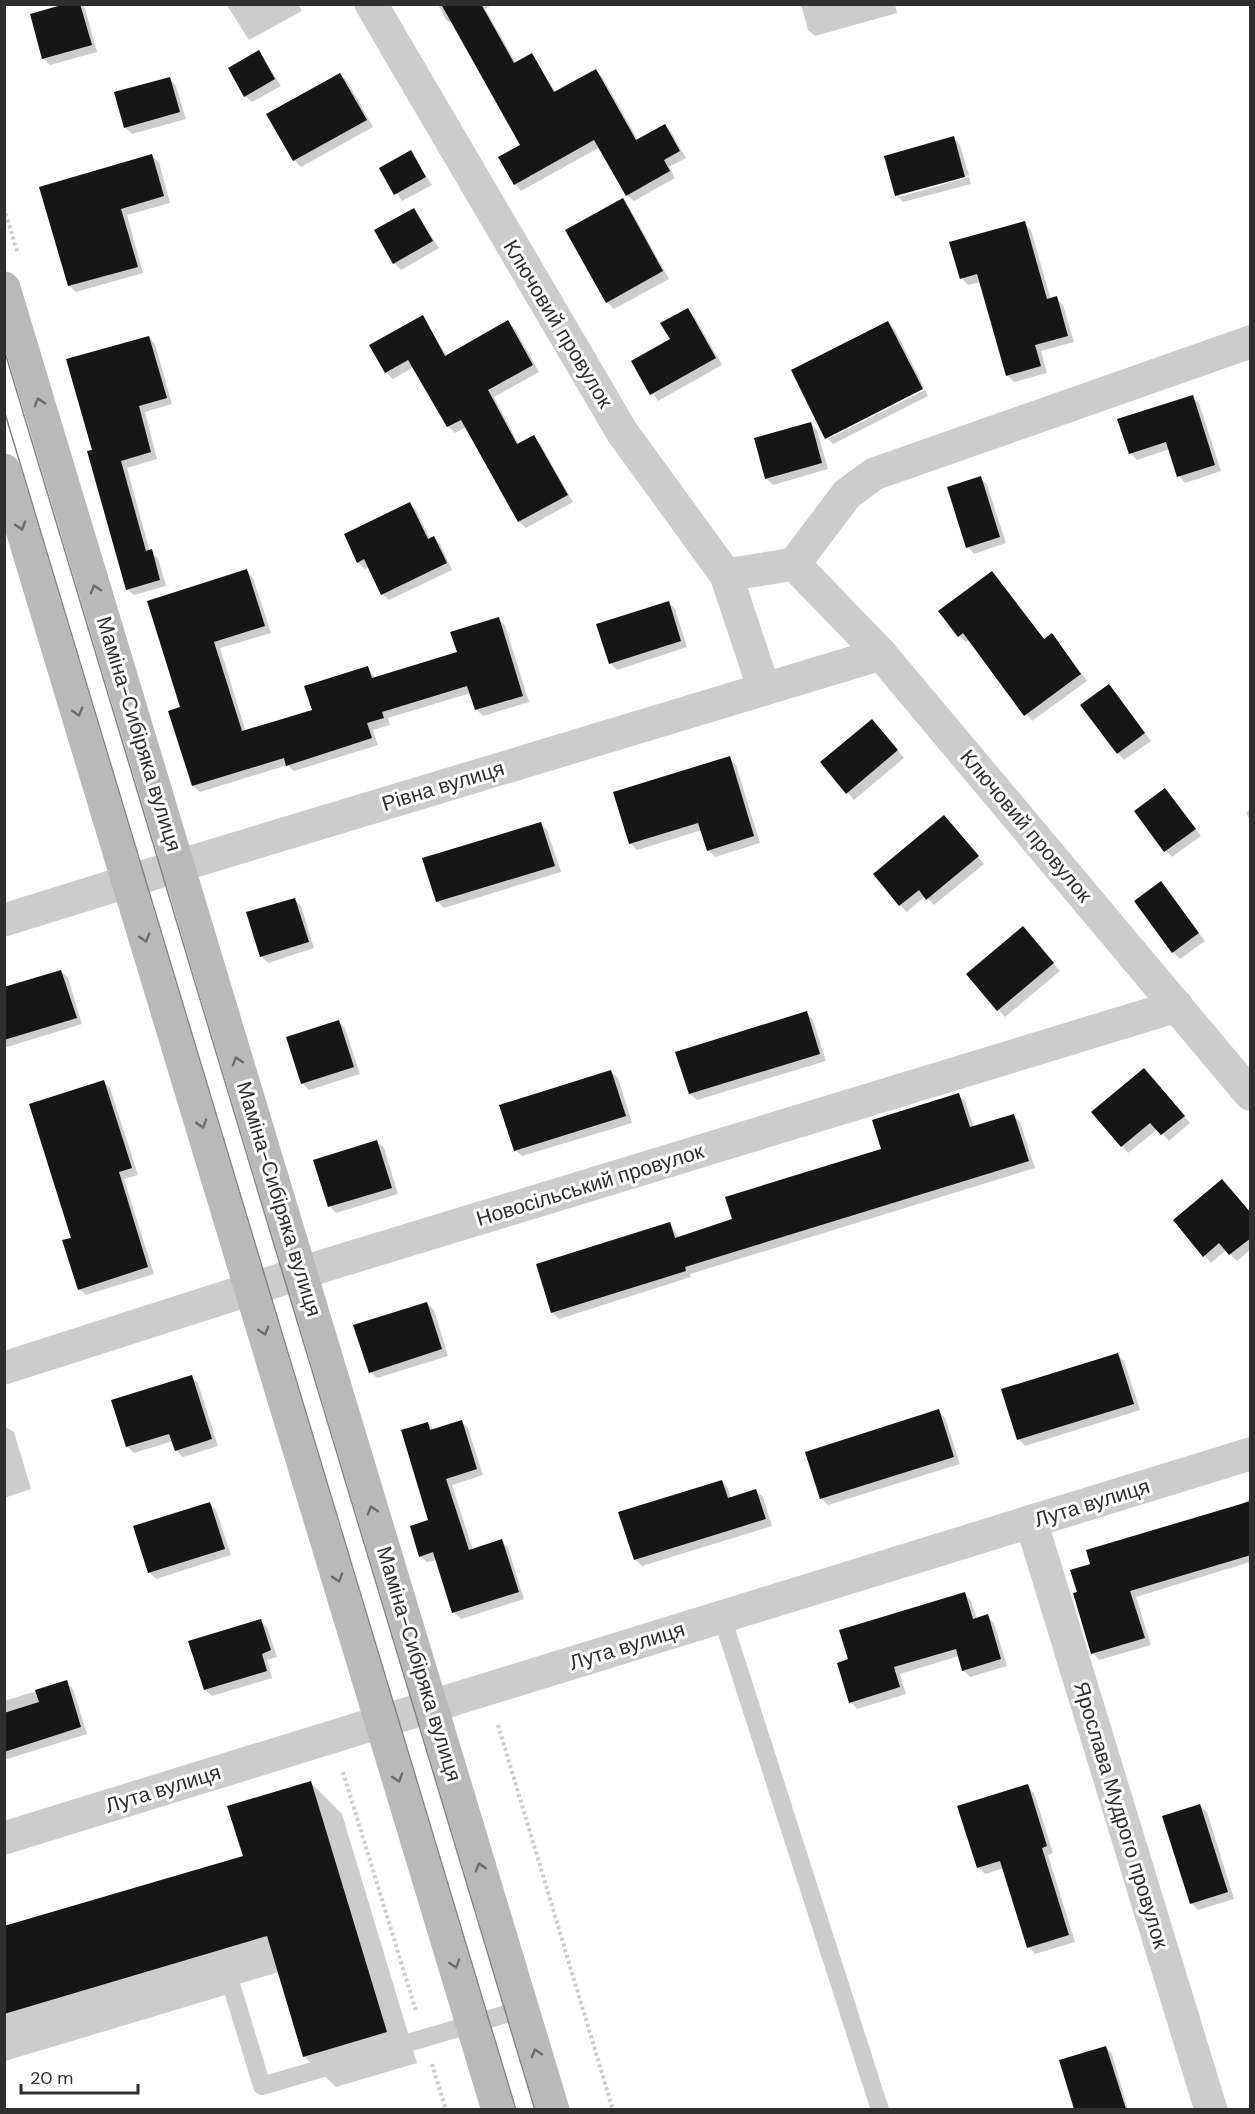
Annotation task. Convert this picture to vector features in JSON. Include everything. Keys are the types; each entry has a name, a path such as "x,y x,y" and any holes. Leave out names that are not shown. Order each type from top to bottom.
{"main road":[{"name":"Маміна-Сибіряка вулиця","path":"4,288 553,2109"},
{"path":"4,470 498,2109"}],"street":[{"name":"Ключовий провулок","path":"371,4 622,432 726,575 764,689"},
{"path":"726,575 794,564 847,494 874,474 1251,342"},
{"name":"Ключовий провулок","path":"794,564 882,654 1251,1094"},
{"name":"Рівна вулиця","path":"4,920 882,654"},
{"name":"Новосільський провулок","path":"4,1368 301,1273 1177,1006"},
{"name":"Лута вулиця","path":"4,1838 1251,1454"},
{"name":"Ярослава Мудрого провулок","path":"1031,1521 1211,2109"}],"lane":[{"path":"722,1617 880,2109"},
{"path":"4,2052 231,1984 262,2086 523,2009"}],"path":[{"path":"487,1689 613,2109"},
{"path":"332,1737 446,2109"}],"building":[{"path":"65,4 80,4 92,45 42,59 30,14"},
{"path":"441,4 481,4 514,63 532,53 554,92 596,69 636,140 665,124 680,151 664,160 670,171 626,196 594,140 514,185 498,157 520,145"},
{"path":"259,50 275,79 244,97 228,68"},
{"path":"340,73 367,120 293,161 266,114"},
{"path":"170,77 180,112 124,128 114,92"},
{"path":"954,136 965,177 895,196 884,156"},
{"path":"411,150 426,177 394,195 379,168"},
{"path":"152,154 164,196 121,209 138,267 68,286 39,187"},
{"path":"623,198 663,271 606,303 565,230"},
{"path":"414,208 433,241 393,264 374,230"},
{"path":"1025,221 1047,299 1057,296 1068,336 1035,345 1041,366 1006,376 977,274 960,279 949,242"},
{"path":"688,308 716,358 650,395 631,361 670,339 660,323"},
{"path":"423,315 445,356 508,320 533,365 488,390 517,444 534,435 568,495 518,522 461,420 447,427 408,360 385,373 369,345"},
{"path":"888,321 923,389 825,439 791,370"},
{"path":"149,336 167,398 139,406 151,452 121,461 146,551 152,549 160,580 126,590 87,451 92,450 66,359"},
{"path":"1193,395 1215,465 1177,477 1166,442 1129,454 1117,419"},
{"path":"811,422 822,463 765,479 754,438"},
{"path":"981,476 1000,537 966,548 947,487"},
{"path":"410,502 428,539 434,536 447,563 381,595 364,559 357,563 344,534"},
{"path":"247,569 265,626 214,642 242,731 312,710 304,686 368,666 372,678 457,652 450,632 499,617 523,696 475,710 467,686 382,712 384,718 367,723 372,738 286,766 284,758 192,786 168,711 180,707 147,601"},
{"path":"992,571 1044,639 1052,633 1081,674 1024,716 963,633 958,637 938,611"},
{"path":"669,601 681,641 609,664 596,624"},
{"path":"1109,684 1145,733 1117,754 1080,705"},
{"path":"872,719 898,750 846,794 820,762"},
{"path":"730,756 754,836 707,851 698,823 629,844 613,792"},
{"path":"1165,788 1196,829 1164,852 1134,811"},
{"path":"944,815 979,856 926,900 919,890 899,906 873,874"},
{"path":"541,822 555,866 436,902 422,858"},
{"path":"1161,881 1199,933 1172,953 1134,901"},
{"path":"295,898 309,942 260,957 246,912"},
{"path":"1023,926 1054,963 997,1011 966,974"},
{"path":"61,970 77,1018 4,1040 4,987"},
{"path":"807,1011 820,1054 689,1094 675,1052"},
{"path":"339,1020 354,1067 301,1084 286,1037"},
{"path":"1144,1068 1185,1116 1161,1135 1150,1123 1121,1147 1091,1112"},
{"path":"611,1070 626,1116 514,1151 499,1105"},
{"path":"104,1080 132,1168 119,1172 148,1267 78,1290 62,1240 71,1238 29,1104"},
{"path":"959,1093 970,1127 1014,1114 1029,1161 685,1267 686,1271 551,1313 536,1264 670,1222 675,1238 732,1219 725,1197 881,1149 872,1120"},
{"path":"377,1140 392,1188 328,1207 313,1160"},
{"path":"1222,1179 1251,1213 1251,1238 1229,1255 1219,1243 1203,1257 1173,1220"},
{"path":"427,1302 442,1349 369,1373 353,1325"},
{"path":"1118,1353 1134,1404 1017,1440 1001,1389"},
{"path":"192,1375 212,1439 175,1451 169,1434 126,1447 111,1400"},
{"path":"939,1409 954,1457 820,1499 805,1452"},
{"path":"462,1420 477,1469 446,1479 469,1550 502,1539 519,1592 452,1613 433,1552 419,1557 410,1526 428,1520 401,1430 428,1422 430,1430"},
{"path":"722,1480 728,1498 756,1489 766,1519 634,1560 618,1512"},
{"path":"1251,1501 1251,1555 1130,1591 1145,1638 1091,1654 1073,1593 1077,1592 1070,1570 1090,1564 1086,1550"},
{"path":"210,1502 225,1549 148,1573 133,1526"},
{"path":"965,1592 973,1619 988,1614 1001,1659 962,1671 956,1649 894,1667 900,1687 849,1703 837,1663 848,1659 839,1630"},
{"path":"261,1619 271,1650 262,1654 267,1671 204,1690 188,1641"},
{"path":"67,1680 81,1727 4,1752 4,1713 39,1702 35,1690"},
{"path":"311,1781 387,2032 303,2057 267,1936 4,2014 4,1926 243,1856 227,1806"},
{"path":"1028,1784 1047,1846 1042,1848 1069,1935 1027,1948 1000,1861 977,1868 957,1806"},
{"path":"1200,1804 1228,1892 1190,1904 1162,1816"},
{"path":"1106,2046 1126,2109 1074,2109 1059,2060"}],"tram line":[{"path":"4,349 535,2110"},
{"path":"4,410 516,2110"}]}
